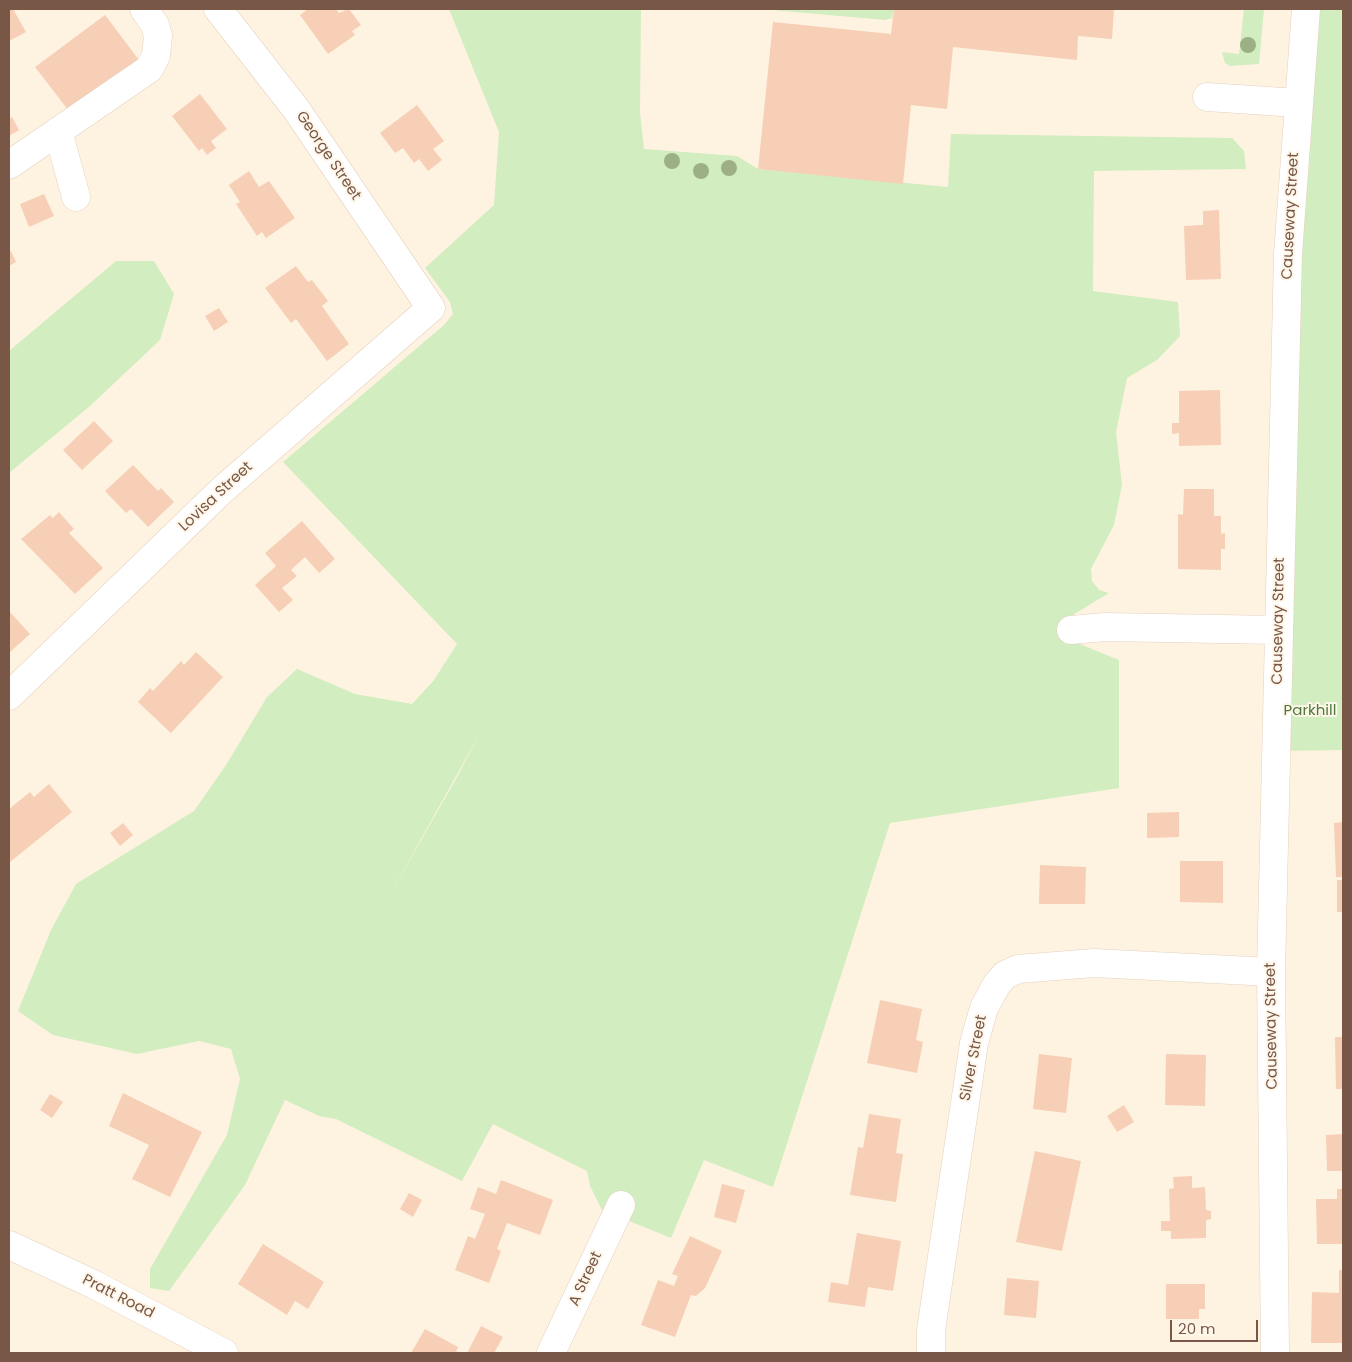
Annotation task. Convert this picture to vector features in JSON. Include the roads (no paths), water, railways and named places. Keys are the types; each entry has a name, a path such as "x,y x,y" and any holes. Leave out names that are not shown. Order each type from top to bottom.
{"street":[{"path":"9,165 149,69 159,47 155,25 144,9"},
{"name":"George Street","path":"218,9 296,109 432,308"},
{"name":"Causeway Street","path":"1275,1353 1271,972 1288,254 1306,9"},
{"path":"1207,96 1298,103"},
{"path":"58,131 76,197"},
{"name":"Lovisa Street","path":"9,696 221,491 432,308"},
{"path":"1071,630 1105,627 1279,630"},
{"name":"Silver Street","path":"931,1353 931,1330 974,1043 984,1008 996,984 1005,975 1018,969 1094,963 1271,972"},
{"name":"A Street","path":"551,1353 621,1205"},
{"name":"Pratt Road","path":"9,1245 93,1284 219,1352"}],"park label":[{"name":"Parkhill","path":"1310,711"}]}
